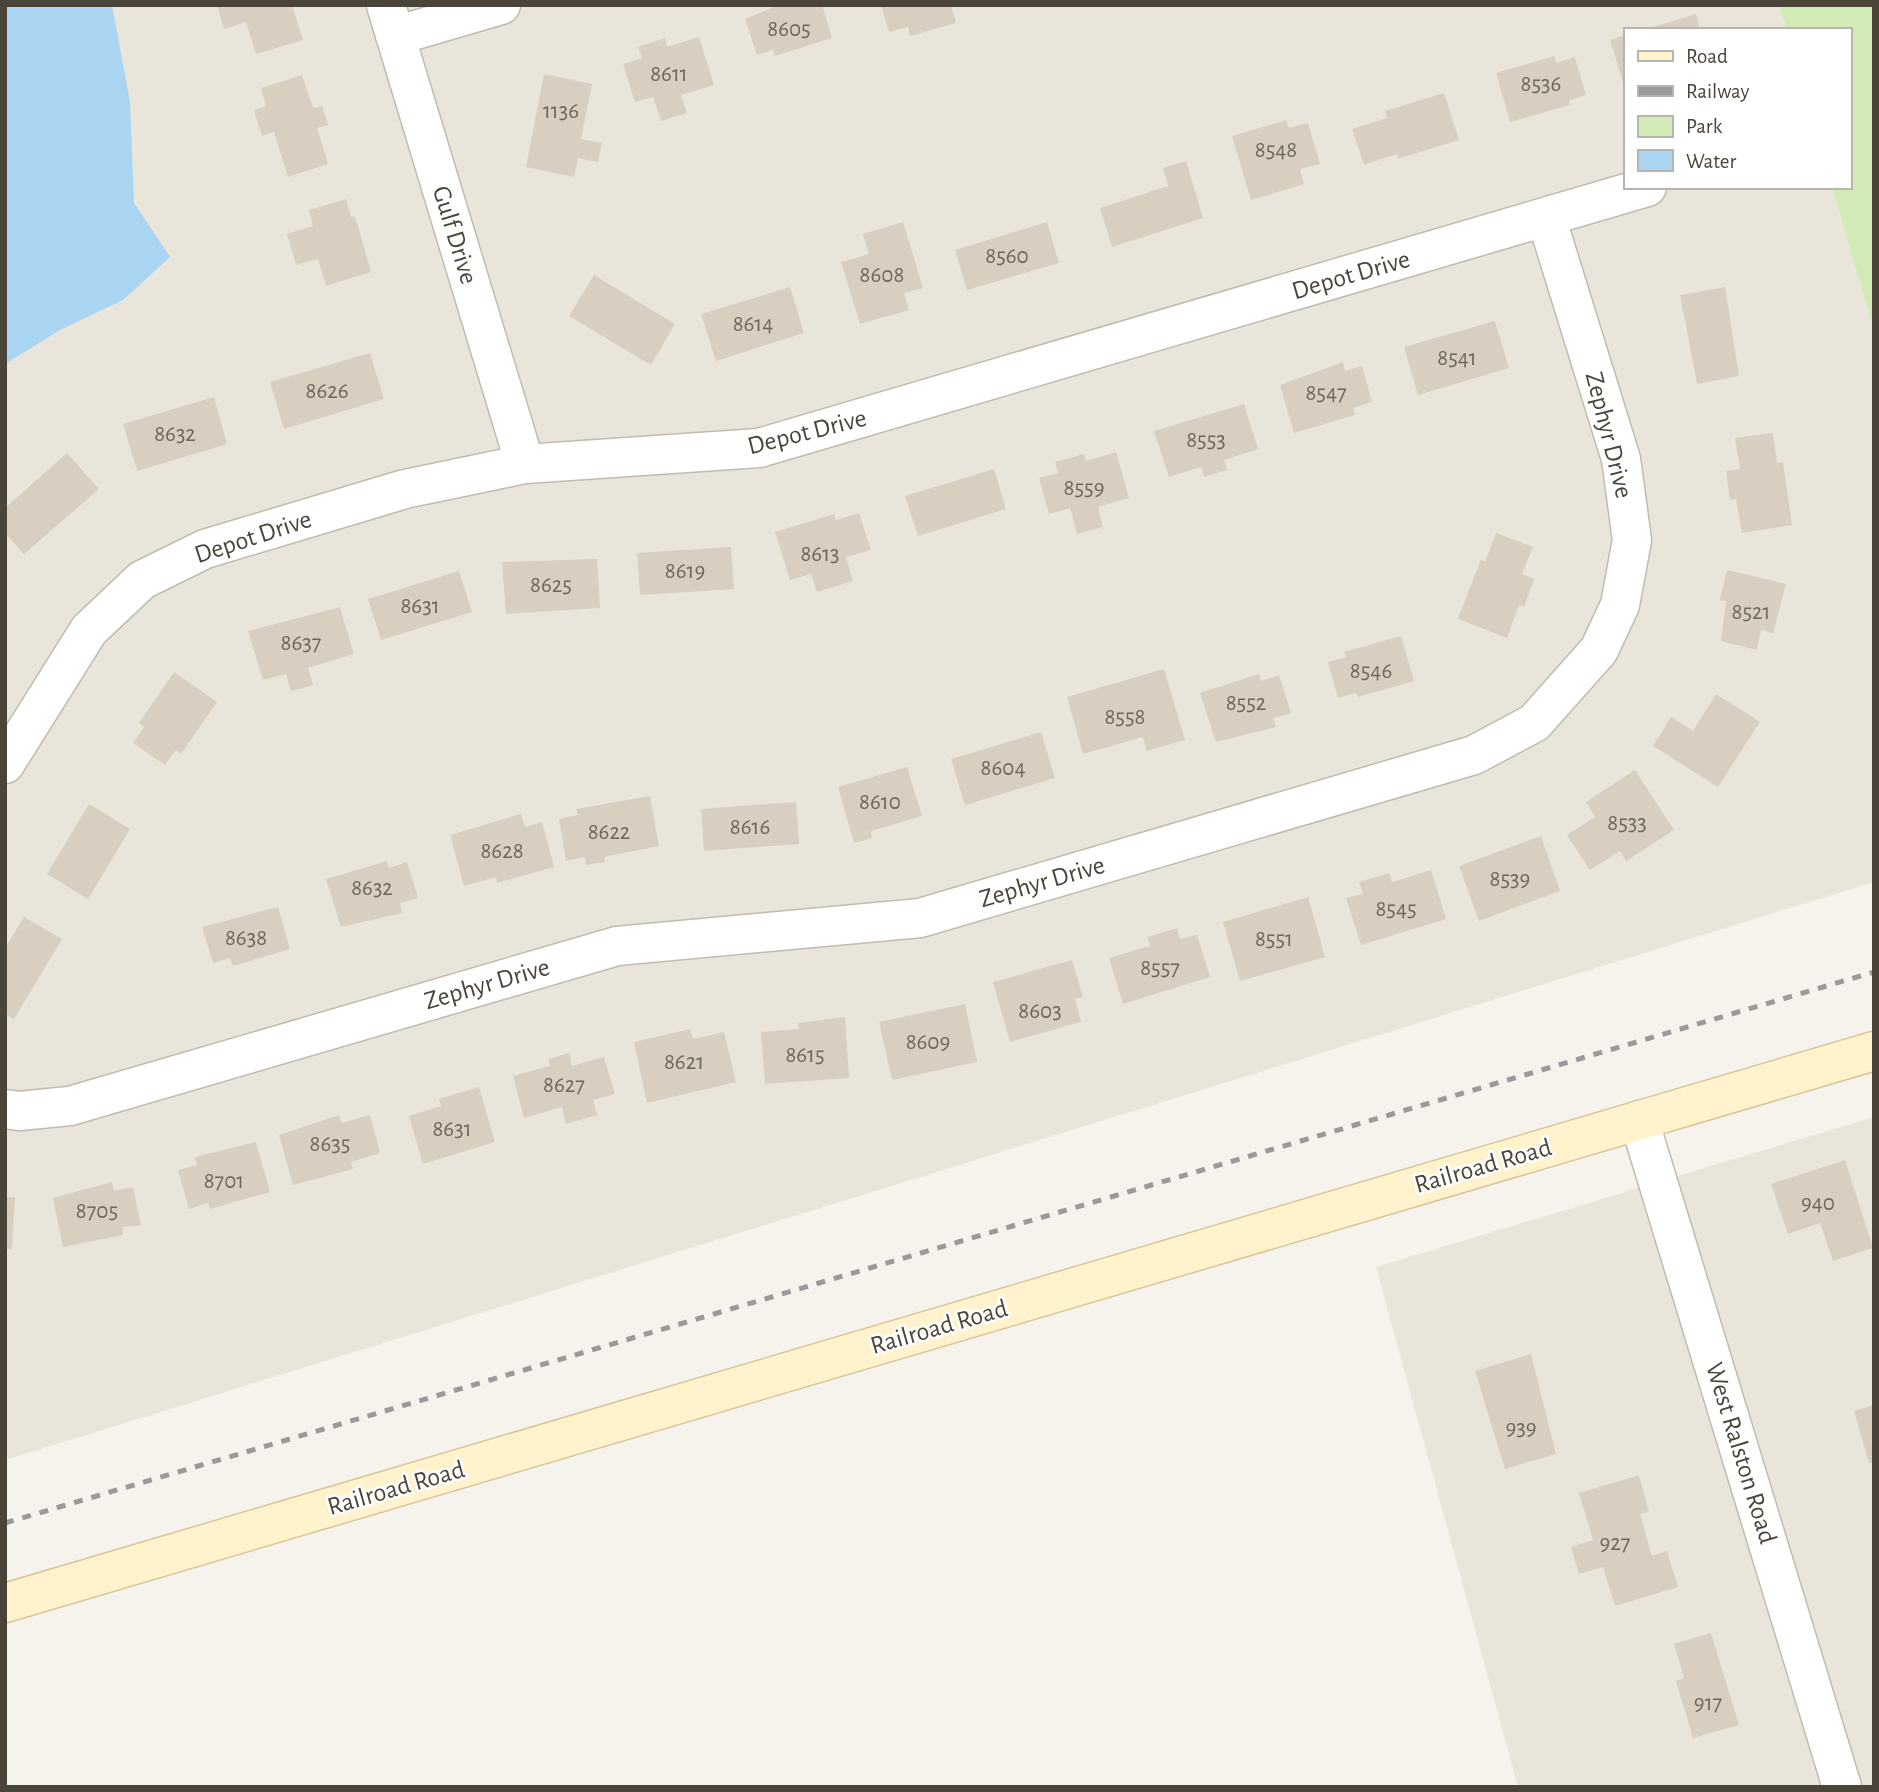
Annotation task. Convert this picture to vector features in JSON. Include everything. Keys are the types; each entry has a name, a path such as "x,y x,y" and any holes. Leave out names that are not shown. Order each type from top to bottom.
{"street":[{"path":"391,21 501,5"},
{"name":"Gulf Drive","path":"391,21 524,464"},
{"name":"Depot Drive","path":"5,764 89,630 142,580 205,549 405,489 524,464 760,448 1640,189"},
{"name":"Zephyr Drive","path":"5,1109 19,1111 70,1106 617,946 920,918 1474,755 1534,723 1600,650 1620,605 1632,540 1621,459 1546,218"},
{"name":"Railroad Road","path":"5,1603 1874,1051"},
{"name":"West Ralston Road","path":"1639,1120 1842,1787"}],"shaded area":[{"path":"5,5 1779,5 1786,28 1624,28 1624,189 1833,189 1874,331 1874,882 5,1460"},
{"path":"1874,1117 1874,1787 1518,1787 1376,1267"}],"green space":[{"path":"1779,5 1874,5 1874,331 1833,189 1851,189 1851,28 1786,28"}],"water":[{"path":"5,5 112,5 130,102 134,203 170,257 123,300 60,330 5,364"}],"building":[{"path":"217,5 292,5 303,40 256,54 246,22 224,29"},
{"path":"779,5 822,5 832,38 775,56 773,50 757,55 745,19"},
{"path":"881,5 951,5 956,23 910,36 908,27 889,32"},
{"path":"1696,14 1700,28 1649,28"},
{"path":"1624,35 1624,86 1610,40"},
{"path":"699,37 714,85 681,95 687,113 661,121 653,97 635,102 623,64 642,58 638,47 665,38 667,47"},
{"path":"1554,56 1556,63 1575,57 1586,95 1569,100 1570,105 1510,122 1496,73"},
{"path":"544,74 592,84 581,139 602,143 598,162 578,158 574,177 526,167"},
{"path":"302,75 313,108 322,106 328,125 317,128 328,164 288,177 274,132 262,136 254,110 266,106 261,88"},
{"path":"1444,93 1459,140 1398,159 1397,154 1364,165 1352,129 1387,118 1385,111"},
{"path":"1286,120 1289,128 1308,123 1320,164 1300,169 1304,184 1251,200 1232,136"},
{"path":"1186,161 1203,218 1112,247 1100,208 1168,186 1163,168"},
{"path":"346,199 351,217 355,216 371,272 326,286 318,259 296,265 287,234 313,226 309,210"},
{"path":"903,222 923,288 904,293 909,310 860,324 841,262 869,254 863,234"},
{"path":"1047,222 1059,263 967,290 955,250"},
{"path":"594,275 675,324 651,365 569,316"},
{"path":"790,287 804,333 716,361 701,314"},
{"path":"1725,287 1739,376 1697,384 1680,295"},
{"path":"1495,321 1509,368 1418,395 1404,347"},
{"path":"370,353 384,399 284,429 270,382"},
{"path":"1343,362 1345,371 1362,366 1372,402 1353,408 1355,415 1294,433 1280,385"},
{"path":"214,397 227,444 137,471 123,424"},
{"path":"1244,404 1258,449 1224,460 1227,470 1204,477 1201,467 1169,477 1154,431"},
{"path":"1773,433 1777,463 1783,462 1792,525 1742,533 1736,499 1730,500 1726,471 1740,469 1735,438"},
{"path":"1116,452 1129,498 1098,507 1103,527 1077,534 1070,508 1049,514 1039,478 1058,473 1055,462 1084,454 1086,461"},
{"path":"67,453 99,489 24,554 5,533 5,508"},
{"path":"994,469 1006,509 918,536 905,496"},
{"path":"859,513 871,550 846,557 853,581 817,592 811,574 790,580 775,532 834,514 836,520"},
{"path":"1496,533 1533,547 1522,574 1534,579 1524,607 1519,605 1507,638 1458,619 1481,559 1485,562"},
{"path":"731,547 734,589 640,595 637,553"},
{"path":"597,559 600,608 506,614 502,562"},
{"path":"1727,570 1786,584 1773,633 1761,630 1757,650 1721,641 1726,601 1720,600"},
{"path":"459,571 472,612 381,640 368,599"},
{"path":"340,607 354,654 308,668 313,685 291,691 286,674 263,680 248,631"},
{"path":"1401,636 1414,681 1358,697 1356,693 1338,698 1328,662 1346,657 1344,652"},
{"path":"1164,669 1185,740 1147,751 1143,737 1083,754 1067,697"},
{"path":"174,672 217,702 181,754 176,750 165,765 133,743 144,727 139,723"},
{"path":"1259,674 1261,681 1279,675 1291,713 1273,718 1276,727 1216,742 1200,693"},
{"path":"1716,694 1760,722 1718,787 1653,746 1671,717 1693,731"},
{"path":"1041,732 1055,778 965,805 951,759"},
{"path":"907,767 922,816 871,831 872,838 854,843 838,787"},
{"path":"1635,770 1674,830 1626,861 1620,851 1590,870 1567,835 1595,817 1586,802"},
{"path":"650,796 659,846 604,857 605,862 586,865 585,857 566,861 559,819 578,815 576,809"},
{"path":"796,802 799,844 704,851 701,809"},
{"path":"89,804 130,829 88,899 47,874"},
{"path":"521,814 525,827 542,822 554,867 497,883 496,877 464,886 450,835"},
{"path":"1541,836 1560,891 1479,921 1459,866"},
{"path":"387,861 389,868 407,862 418,898 400,903 402,913 341,927 326,879"},
{"path":"1431,870 1446,919 1361,945 1346,898 1363,894 1359,882 1389,873 1392,882"},
{"path":"1308,897 1325,957 1240,981 1223,922"},
{"path":"278,907 290,949 233,966 230,958 213,963 202,927"},
{"path":"24,917 62,939 14,1019 5,1014 5,948"},
{"path":"1177,928 1180,939 1197,935 1210,977 1123,1004 1109,958 1150,946 1147,937"},
{"path":"1072,960 1083,997 1075,999 1081,1022 1010,1042 993,982"},
{"path":"965,1004 977,1062 892,1080 879,1022"},
{"path":"845,1017 849,1078 765,1084 761,1032 799,1029 798,1023"},
{"path":"690,1029 693,1039 724,1032 736,1082 647,1103 634,1042"},
{"path":"569,1053 572,1066 604,1057 615,1094 593,1100 597,1115 566,1124 562,1107 524,1118 513,1076 550,1066 548,1059"},
{"path":"479,1087 495,1142 423,1164 409,1116 441,1106 439,1099"},
{"path":"339,1115 341,1123 370,1115 380,1153 351,1162 353,1169 293,1185 279,1135"},
{"path":"256,1142 270,1192 210,1209 208,1203 189,1209 178,1170 197,1165 195,1157"},
{"path":"1845,1160 1873,1248 1833,1261 1820,1223 1788,1234 1771,1184"},
{"path":"112,1182 114,1191 133,1187 141,1225 122,1227 123,1235 63,1247 53,1198"},
{"path":"5,1197 15,1197 12,1249 5,1249"},
{"path":"1531,1354 1556,1454 1505,1469 1475,1371"},
{"path":"1874,1405 1874,1462 1869,1463 1854,1411"},
{"path":"1639,1475 1649,1511 1640,1514 1652,1556 1667,1551 1678,1587 1615,1606 1603,1567 1579,1574 1571,1547 1593,1540 1579,1493"},
{"path":"1711,1633 1739,1725 1693,1738 1676,1681 1684,1678 1674,1644"}],"railway":[{"path":"5,1523 1874,972"}]}
